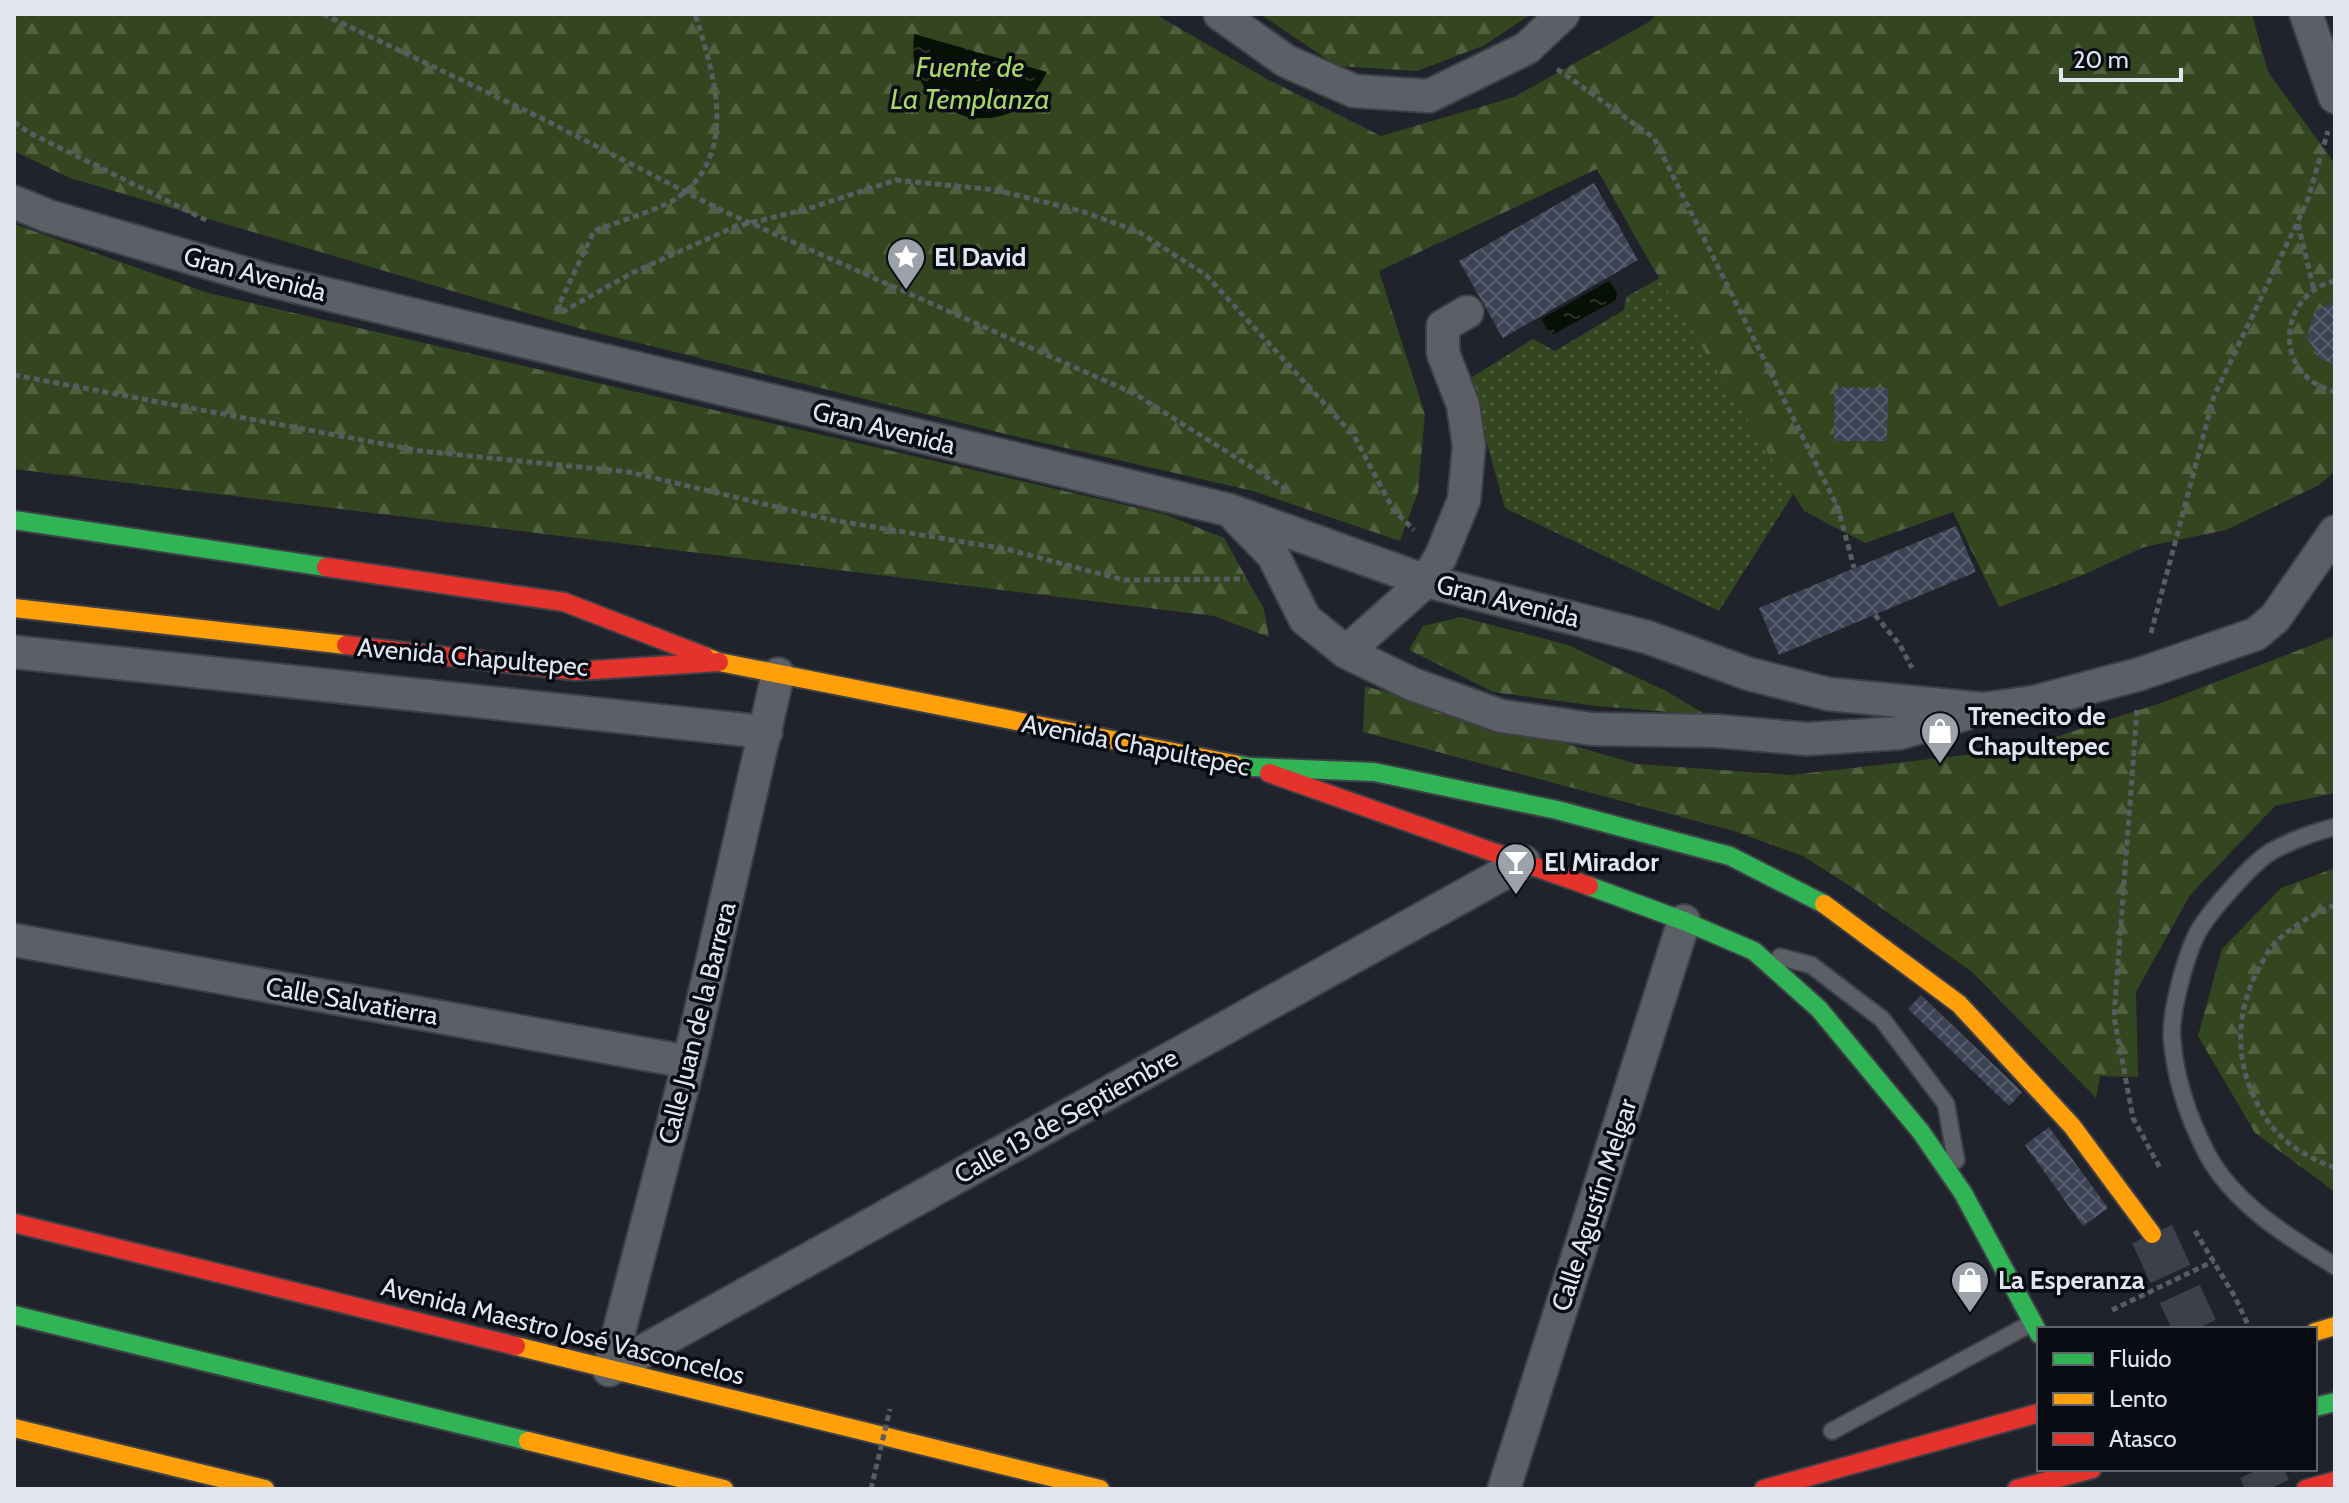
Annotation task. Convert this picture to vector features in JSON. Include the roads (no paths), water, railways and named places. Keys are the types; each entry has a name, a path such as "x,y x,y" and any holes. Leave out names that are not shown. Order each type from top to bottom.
{"main road":[{"path":"14,520 564,602 719,662"},
{"name":"Avenida Chapultepec","path":"14,608 576,671 719,662 1251,767 1524,862 1684,921 1754,951 1819,1009 1921,1132 1963,1193 2036,1328"},
{"path":"1251,767 1374,772 1557,810 1730,856 1826,905 1959,1004 2072,1126 2152,1234"},
{"name":"Avenida Maestro José Vasconcelos","path":"14,1223 1100,1489"},
{"path":"14,1315 724,1489"},
{"path":"1764,1489 2037,1414"},
{"path":"14,1428 265,1489"},
{"path":"2017,1489 2084,1471"},
{"path":"2306,1489 2333,1483"}],"street":[{"path":"1220,14 1286,61 1354,91 1429,96 1527,48 1563,14"},
{"path":"2306,14 2333,109"},
{"name":"Gran Avenida","path":"14,202 48,216 264,279 1229,510 1434,569 1647,637 1749,674 1828,694 1983,709"},
{"path":"1346,652 1434,569 1464,500 1469,446 1463,405 1443,353 1443,326 1467,312"},
{"path":"1229,510 1273,555 1305,619 1346,652 1412,684 1501,716 1592,729 1716,731 1807,739 1900,733 1983,709 2034,702 2140,674 2256,634 2275,618 2335,532"},
{"name":"Avenida Chapultepec","path":"14,652 766,732"},
{"name":"Calle Juan de la Barrera","path":"609,1370 689,1062 778,674"},
{"name":"Calle 13 de Septiembre","path":"609,1370 1524,862"},
{"name":"Calle Agustín Melgar","path":"1504,1489 1684,921"},
{"name":"Calle Salvatierra","path":"14,940 689,1062"}],"lane":[{"path":"2335,827 2270,852 2233,887 2198,932 2180,983 2171,1035 2178,1079 2208,1157 2242,1200 2292,1239 2335,1266"},
{"path":"1754,951 1811,965 1882,1019 1946,1104 1963,1193"},
{"path":"1832,1431 2036,1328"}],"water":[{"name":"Fuente de La Templanza","path":"914,34 1047,72 1029,100 1007,114 992,118 962,115 936,101 926,90 915,66"},
{"path":"1609,281 1617,292 1616,300 1554,334 1549,332 1541,319"}],"tunnel":[{"path":"2152,1234 2195,1327"},
{"path":"2261,1471 2269,1489"}],"place":[{"name":"El David","path":"906,291"},
{"name":"Trenecito de Chapultepec","path":"1940,765"},
{"name":"El Mirador","path":"1516,896"},
{"name":"La Esperanza","path":"1970,1314"}]}
